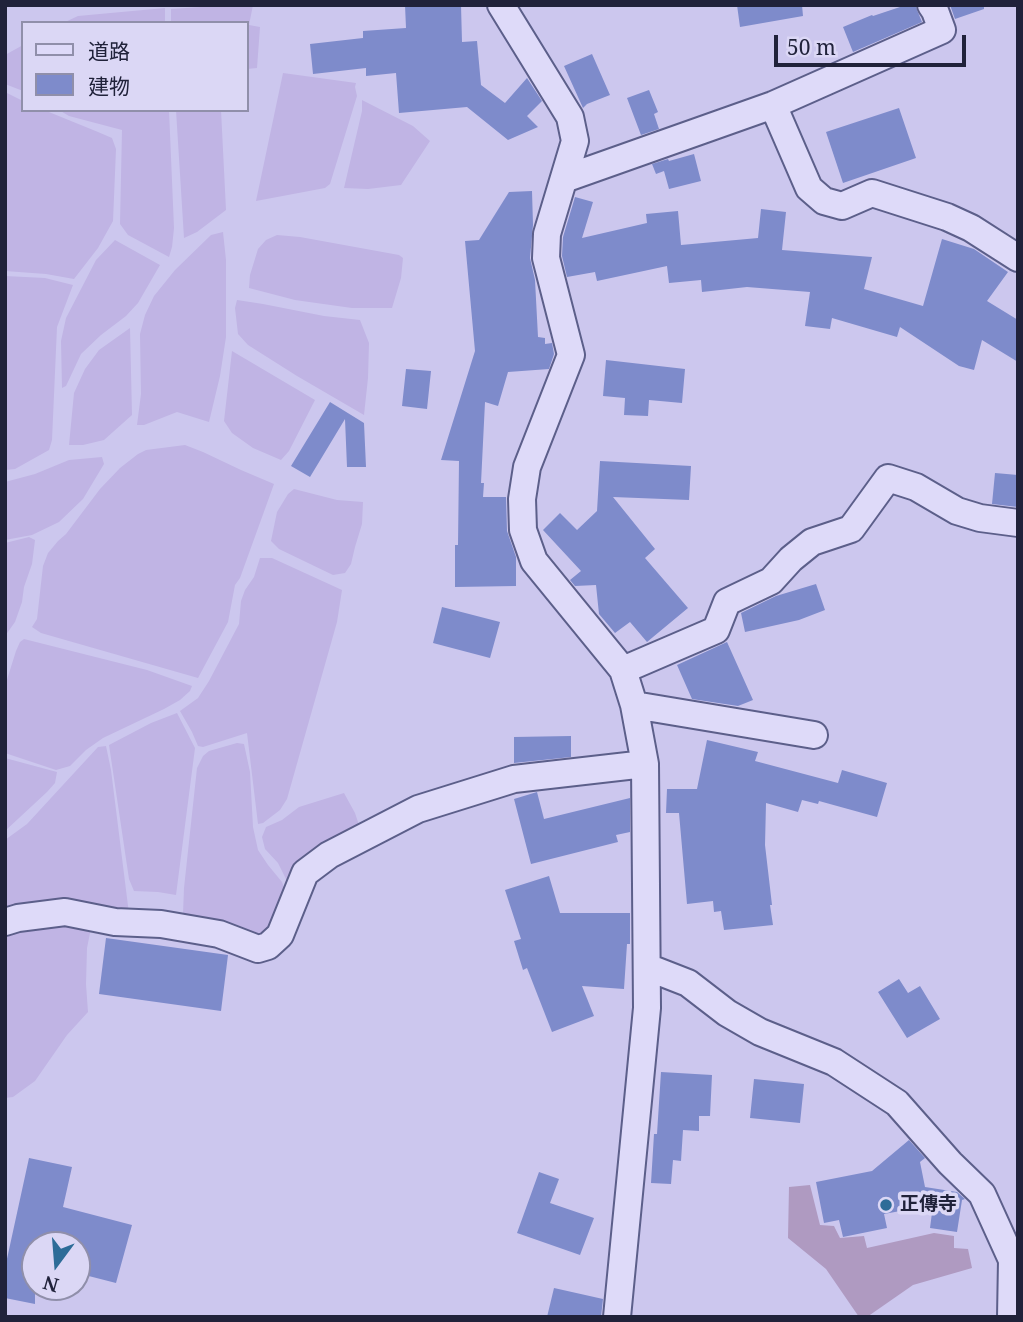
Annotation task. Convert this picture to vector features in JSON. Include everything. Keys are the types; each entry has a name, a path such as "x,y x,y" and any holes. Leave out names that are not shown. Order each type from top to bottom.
{"street":[{"path":"501,5 570,117 575,141 547,234 546,258 570,355 527,467 522,499 523,530 534,561 623,670 634,705 645,764 647,1008 617,1317"},
{"path":"564,179 773,105 942,30 931,5"},
{"path":"773,105 809,188 824,201 842,206 872,193 959,222 1018,258"},
{"path":"623,670 716,630 727,602 772,581 791,559 812,542 851,529 888,478 916,487 957,511 980,518 1018,523"},
{"path":"634,705 814,735"},
{"path":"5,922 65,912 116,922 161,924 219,934 257,949 268,946 280,935 305,873 329,855 418,809 514,779 645,764"},
{"path":"647,967 688,983 727,1013 760,1032 834,1062 897,1103 950,1163 1007,1221 1012,1260 1011,1317"}],"shaded area":[{"path":"253,5 249,25 260,27 257,68 248,69 248,21 171,21 171,9"},
{"path":"165,8 165,21 67,21 78,16"},
{"path":"21,46 21,90 5,84 5,55"},
{"path":"283,73 356,83 357,96 330,184 325,188 256,201"},
{"path":"5,92 21,100 21,112 49,112 112,138 116,149 113,221 98,248 74,279 5,271"},
{"path":"362,100 413,126 430,141 401,185 368,189 344,188 362,111"},
{"path":"62,112 169,112 174,228 169,257 128,235 120,224 122,130"},
{"path":"176,112 221,112 226,210 197,232 184,238"},
{"path":"223,232 226,260 226,337 209,422 177,412 144,425 137,425 141,394 140,334 145,315 154,296 175,270 211,235"},
{"path":"277,235 399,255 403,258 401,278 392,308 352,308 295,300 249,288 258,249 266,240"},
{"path":"115,240 160,265 138,303 81,354 66,386 62,388 61,341 66,318 96,260"},
{"path":"5,276 45,278 73,285 57,327 52,440 49,450 15,469 5,470"},
{"path":"237,300 360,320 369,343 364,415 248,345 238,334 235,308"},
{"path":"130,328 132,415 104,440 69,445 74,393 85,369 99,350"},
{"path":"232,351 315,400 289,451 281,460 253,448 232,433 224,421"},
{"path":"185,445 274,484 240,578 235,585 228,622 198,678 41,633 32,627 37,619 43,566 48,553 100,489 138,454 146,450"},
{"path":"102,457 104,464 83,499 59,522 32,535 5,540 5,482 35,474 69,460"},
{"path":"294,489 337,500 363,502 362,524 351,564 345,573 333,575 279,549 271,541 277,512"},
{"path":"29,537 35,540 32,564 15,622 5,636 5,543"},
{"path":"260,558 272,558 342,590 337,622 287,799 280,810 258,824 247,733 203,747 198,746 180,711 198,698 239,624 241,601 254,577"},
{"path":"24,639 147,670 192,686 180,700 103,738 70,766 56,770 5,753 5,686 16,651"},
{"path":"177,713 195,748 176,895 134,891 129,879 109,745"},
{"path":"237,743 244,744 250,772 253,827 258,850 282,882 286,893 264,940 187,922 183,914 197,768 209,751"},
{"path":"106,746 129,914 5,920 5,840 27,824 98,747"},
{"path":"5,758 57,772 55,783 5,831"},
{"path":"344,793 355,813 359,825 357,831 294,882 287,881 278,863 265,849 262,837 266,827 282,820 299,807"},
{"path":"92,923 87,948 88,1012 67,1035 35,1081 13,1097 5,1098 5,931"},
{"path":"810,1185 820,1225 834,1226 840,1238 864,1236 867,1248 934,1233 954,1236 954,1248 968,1249 972,1268 913,1285 867,1317 859,1317 826,1269 788,1238 789,1187"}],"building":[{"path":"405,5 461,5 462,42 477,41 481,85 505,103 527,78 542,101 527,116 538,127 508,140 467,107 399,113 396,73 366,76 366,68 313,74 310,44 363,38 363,31 406,28"},
{"path":"737,5 802,5 803,16 740,27"},
{"path":"906,5 915,5 922,22 853,52 843,27"},
{"path":"950,5 984,5 984,9 955,19"},
{"path":"592,54 610,95 583,108 564,66"},
{"path":"649,90 658,112 654,114 659,129 641,135 627,98"},
{"path":"899,108 916,158 843,183 826,132"},
{"path":"694,154 701,181 669,189 664,171 656,174 652,164 668,159 669,161"},
{"path":"532,191 530,258 535,280 538,337 545,338 545,344 552,343 554,354 549,369 508,372 498,406 485,402 481,483 484,483 483,497 506,497 507,531 516,557 516,586 455,587 459,461 441,460 475,351 465,241 479,240 509,192"},
{"path":"575,197 593,202 582,238 647,223 646,214 678,211 681,245 758,238 761,209 786,212 782,250 872,257 864,289 923,306 942,239 974,249 1008,272 987,301 1018,320 1018,362 982,340 974,370 959,366 900,327 897,337 832,318 830,329 805,326 810,292 747,287 702,292 701,280 669,283 667,266 597,281 595,272 567,277 562,256 563,237"},
{"path":"606,360 685,369 682,403 649,400 648,416 624,415 625,398 603,396"},
{"path":"406,369 431,371 427,409 402,406"},
{"path":"330,402 364,423 366,467 347,467 345,419 310,477 291,466"},
{"path":"600,461 691,466 689,500 613,497 655,549 645,558 688,608 647,642 630,622 615,633 599,614 596,585 575,586 570,580 581,571 543,530 560,513 577,530 597,511"},
{"path":"995,473 1018,475 1018,507 992,504"},
{"path":"816,584 825,610 799,620 745,632 741,613 776,596"},
{"path":"442,607 500,622 490,658 433,643"},
{"path":"727,642 753,700 738,706 692,699 677,665"},
{"path":"571,736 571,757 514,763 514,737"},
{"path":"707,740 758,752 755,761 838,783 842,770 887,783 877,817 819,801 818,804 802,800 798,812 766,803 765,845 773,925 724,930 721,911 714,912 713,901 687,904 679,813 666,813 667,789 697,789"},
{"path":"537,792 544,819 630,798 630,832 616,835 618,842 531,864 514,799"},
{"path":"549,876 560,913 630,913 630,944 627,944 624,989 582,986 594,1016 552,1032 527,968 523,970 514,941 521,939 505,890"},
{"path":"106,938 228,955 221,1011 99,994"},
{"path":"899,979 908,993 920,986 940,1019 907,1038 878,992"},
{"path":"661,1072 712,1075 710,1116 699,1116 699,1131 683,1130 681,1161 673,1160 671,1184 651,1183"},
{"path":"754,1079 804,1084 800,1123 750,1118"},
{"path":"909,1140 925,1158 920,1162 925,1187 957,1192 965,1199 962,1200 957,1232 930,1228 933,1205 884,1214 887,1228 843,1237 839,1220 824,1223 816,1182 872,1171"},
{"path":"29,1158 72,1167 63,1207 132,1225 116,1283 91,1277 91,1231 21,1231 21,1301 35,1301 35,1304 5,1298 5,1268"},
{"path":"539,1172 559,1179 550,1203 594,1218 580,1255 517,1233"},
{"path":"554,1288 603,1299 601,1317 547,1317"}],"place":[{"name":"正傳寺","path":"886,1205"}]}
